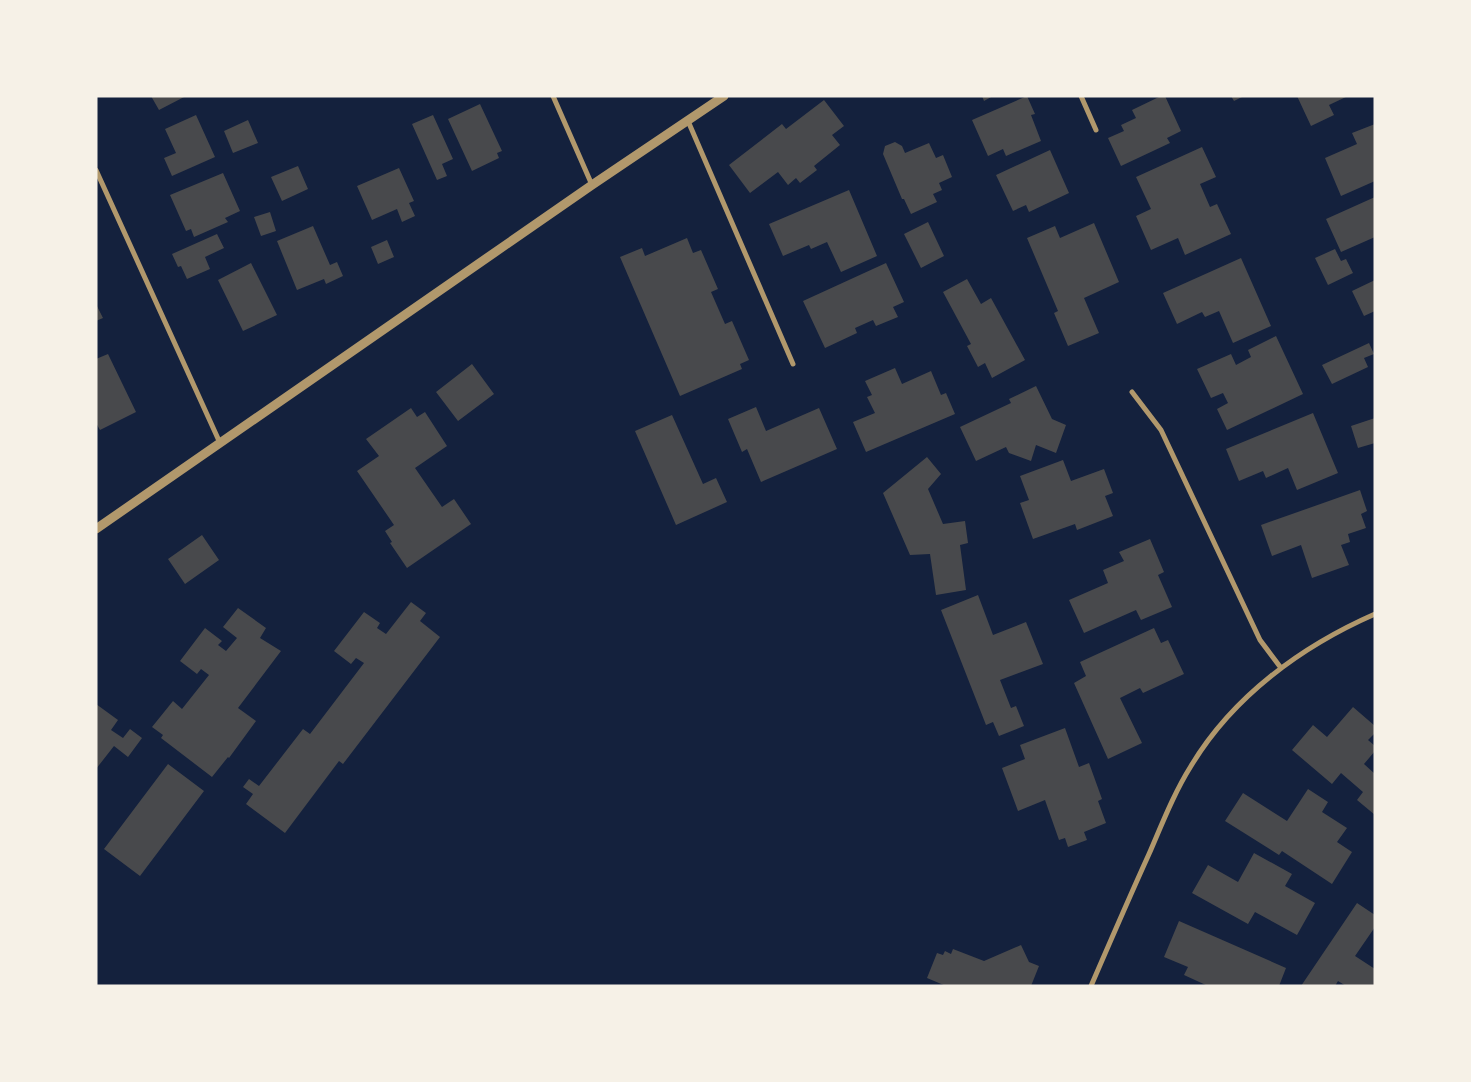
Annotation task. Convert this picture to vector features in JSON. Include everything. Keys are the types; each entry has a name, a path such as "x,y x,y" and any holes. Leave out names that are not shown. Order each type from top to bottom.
{"street":[{"path":"553,96 592,185"},
{"path":"96,529 592,185 724,96"},
{"path":"1081,96 1096,130"},
{"path":"688,122 793,364"},
{"path":"96,170 220,444"},
{"path":"1132,392 1161,430 1260,640 1281,668"},
{"path":"1091,986 1171,804 1191,765 1216,731 1245,699 1281,668 1315,644 1375,614"}],"building":[{"path":"151,96 186,96 159,110"},
{"path":"982,96 993,96 984,101"},
{"path":"1027,96 1035,114 1031,115 1041,141 1006,156 1003,149 988,156 972,120"},
{"path":"1161,96 1165,96 1181,131 1167,138 1170,143 1121,166 1108,138 1124,131 1121,125 1136,118 1132,110"},
{"path":"1231,96 1244,96 1234,101"},
{"path":"1297,96 1348,96 1329,105 1334,115 1311,126"},
{"path":"824,100 844,126 832,135 840,145 814,166 817,170 800,183 796,178 788,185 778,172 750,193 729,165 782,124 786,129"},
{"path":"480,104 502,151 497,153 499,158 472,171 448,119"},
{"path":"196,115 215,157 172,176 164,158 176,153 165,129"},
{"path":"433,115 453,159 442,164 447,176 437,180 412,124"},
{"path":"248,120 258,143 233,153 224,131"},
{"path":"1375,124 1375,181 1341,196 1325,158 1357,144 1352,133"},
{"path":"895,142 902,146 905,153 929,143 936,158 943,155 952,177 939,183 942,190 933,194 937,202 911,214 904,199 902,199 883,154 885,146"},
{"path":"1202,147 1216,177 1200,184 1210,207 1217,204 1231,234 1185,255 1178,238 1151,250 1136,216 1151,209 1136,177"},
{"path":"1050,150 1069,193 1029,212 1026,205 1013,211 996,175"},
{"path":"298,166 308,189 282,201 271,177"},
{"path":"399,168 414,201 409,203 415,216 402,222 397,209 372,220 357,186"},
{"path":"223,173 240,211 225,218 228,222 194,237 191,229 186,231 170,195"},
{"path":"849,190 877,256 841,272 827,242 811,249 809,245 783,256 769,224"},
{"path":"1375,197 1375,237 1341,252 1326,219"},
{"path":"270,212 276,231 261,236 254,217"},
{"path":"928,222 944,256 921,268 904,234"},
{"path":"1094,223 1119,282 1084,298 1099,333 1068,346 1054,313 1058,311 1027,238 1055,226 1060,238"},
{"path":"313,226 330,265 337,262 343,276 326,284 324,279 297,290 277,241"},
{"path":"217,234 224,248 205,257 210,269 187,279 181,266 178,267 172,254"},
{"path":"687,238 693,253 701,250 718,289 711,292 725,324 732,321 749,360 740,364 742,369 680,396 620,257 642,248 645,256"},
{"path":"387,240 394,257 378,264 371,247"},
{"path":"1335,249 1341,261 1346,259 1353,273 1328,285 1315,258"},
{"path":"1241,258 1271,326 1233,343 1219,311 1205,317 1202,312 1177,324 1163,293"},
{"path":"251,263 277,315 243,331 218,280"},
{"path":"886,263 904,302 893,307 898,317 876,326 873,320 855,328 857,333 825,348 803,301"},
{"path":"967,279 981,304 991,298 1025,360 992,378 985,363 978,367 967,346 971,344 943,292"},
{"path":"1375,280 1375,311 1364,316 1352,291"},
{"path":"96,304 103,318 96,321"},
{"path":"1276,336 1303,394 1227,430 1217,409 1228,403 1223,393 1211,398 1197,369 1231,354 1236,365 1251,357 1248,350"},
{"path":"1369,343 1374,354 1364,358 1368,367 1332,384 1322,365"},
{"path":"108,354 136,412 100,430 96,423 96,359"},
{"path":"472,364 494,394 458,421 436,392"},
{"path":"895,368 902,384 931,371 941,395 946,393 955,414 866,452 853,422 875,413 867,397 872,395 865,381"},
{"path":"1036,386 1052,419 1066,425 1056,453 1036,445 1031,461 1009,453 1006,447 976,461 960,427 1011,403 1009,399"},
{"path":"756,407 766,431 819,408 837,449 761,482 747,449 742,452 728,419"},
{"path":"411,408 417,417 425,412 447,446 415,468 442,507 454,499 471,524 407,568 390,543 392,542 385,531 394,525 357,471 379,456 366,439"},
{"path":"1313,413 1338,473 1297,490 1288,468 1266,478 1263,471 1239,481 1226,449"},
{"path":"672,415 703,484 716,478 727,502 676,525 635,431"},
{"path":"1375,418 1375,443 1358,448 1351,426"},
{"path":"927,457 941,474 928,489 943,524 965,521 968,543 960,545 966,590 936,595 930,554 910,555 883,493"},
{"path":"1063,460 1071,481 1104,469 1113,493 1105,496 1113,516 1077,530 1075,524 1033,539 1020,503 1029,500 1020,476"},
{"path":"1360,490 1367,511 1361,514 1366,528 1348,534 1350,542 1341,545 1349,565 1312,578 1301,545 1272,556 1261,525"},
{"path":"202,535 219,560 185,584 168,559"},
{"path":"1150,539 1164,572 1158,575 1172,607 1141,620 1136,610 1084,633 1069,600 1108,583 1103,570 1124,561 1119,552"},
{"path":"978,595 993,635 1026,622 1043,664 1000,680 1011,708 1016,706 1024,726 999,736 993,722 986,725 941,610"},
{"path":"411,602 426,613 420,621 440,637 343,764 339,761 285,833 246,804 253,794 243,787 249,779 259,786 303,729 310,734 364,663 356,658 351,664 334,651 364,612 380,623 377,628 386,634"},
{"path":"238,608 266,628 260,638 281,651 238,708 256,721 229,758 212,777 161,738 163,735 152,727 173,701 182,709 209,675 201,669 197,674 180,661 205,628 222,641 218,645 226,651 237,638 223,627"},
{"path":"1154,628 1161,643 1168,640 1184,674 1143,693 1140,688 1120,698 1142,743 1108,759 1074,683 1086,676 1080,662"},
{"path":"96,704 118,720 111,730 123,738 130,729 142,738 128,757 114,746 96,769"},
{"path":"1353,707 1375,726 1375,733 1368,740 1375,746 1375,751 1364,764 1375,774 1375,815 1357,800 1363,792 1341,773 1332,784 1292,750 1313,725 1327,737"},
{"path":"1065,728 1079,767 1089,763 1102,799 1098,801 1106,823 1084,832 1087,840 1068,847 1065,838 1059,840 1045,800 1018,811 1002,768 1025,759 1020,745"},
{"path":"168,764 204,791 140,876 104,849"},
{"path":"1308,789 1328,802 1322,812 1347,828 1337,842 1352,852 1332,884 1282,851 1279,855 1225,821 1243,793 1287,821"},
{"path":"1254,853 1292,874 1285,886 1315,903 1297,935 1255,912 1248,924 1192,893 1208,865 1238,882"},
{"path":"1357,903 1375,915 1375,927 1355,956 1375,969 1375,986 1346,986 1338,981 1335,986 1301,986"},
{"path":"1179,921 1286,968 1279,986 1208,986 1184,975 1188,967 1164,957"},
{"path":"1021,945 1029,962 1039,966 1031,986 946,986 927,978 937,953 943,955 945,951 951,954 953,949 984,961"}]}
